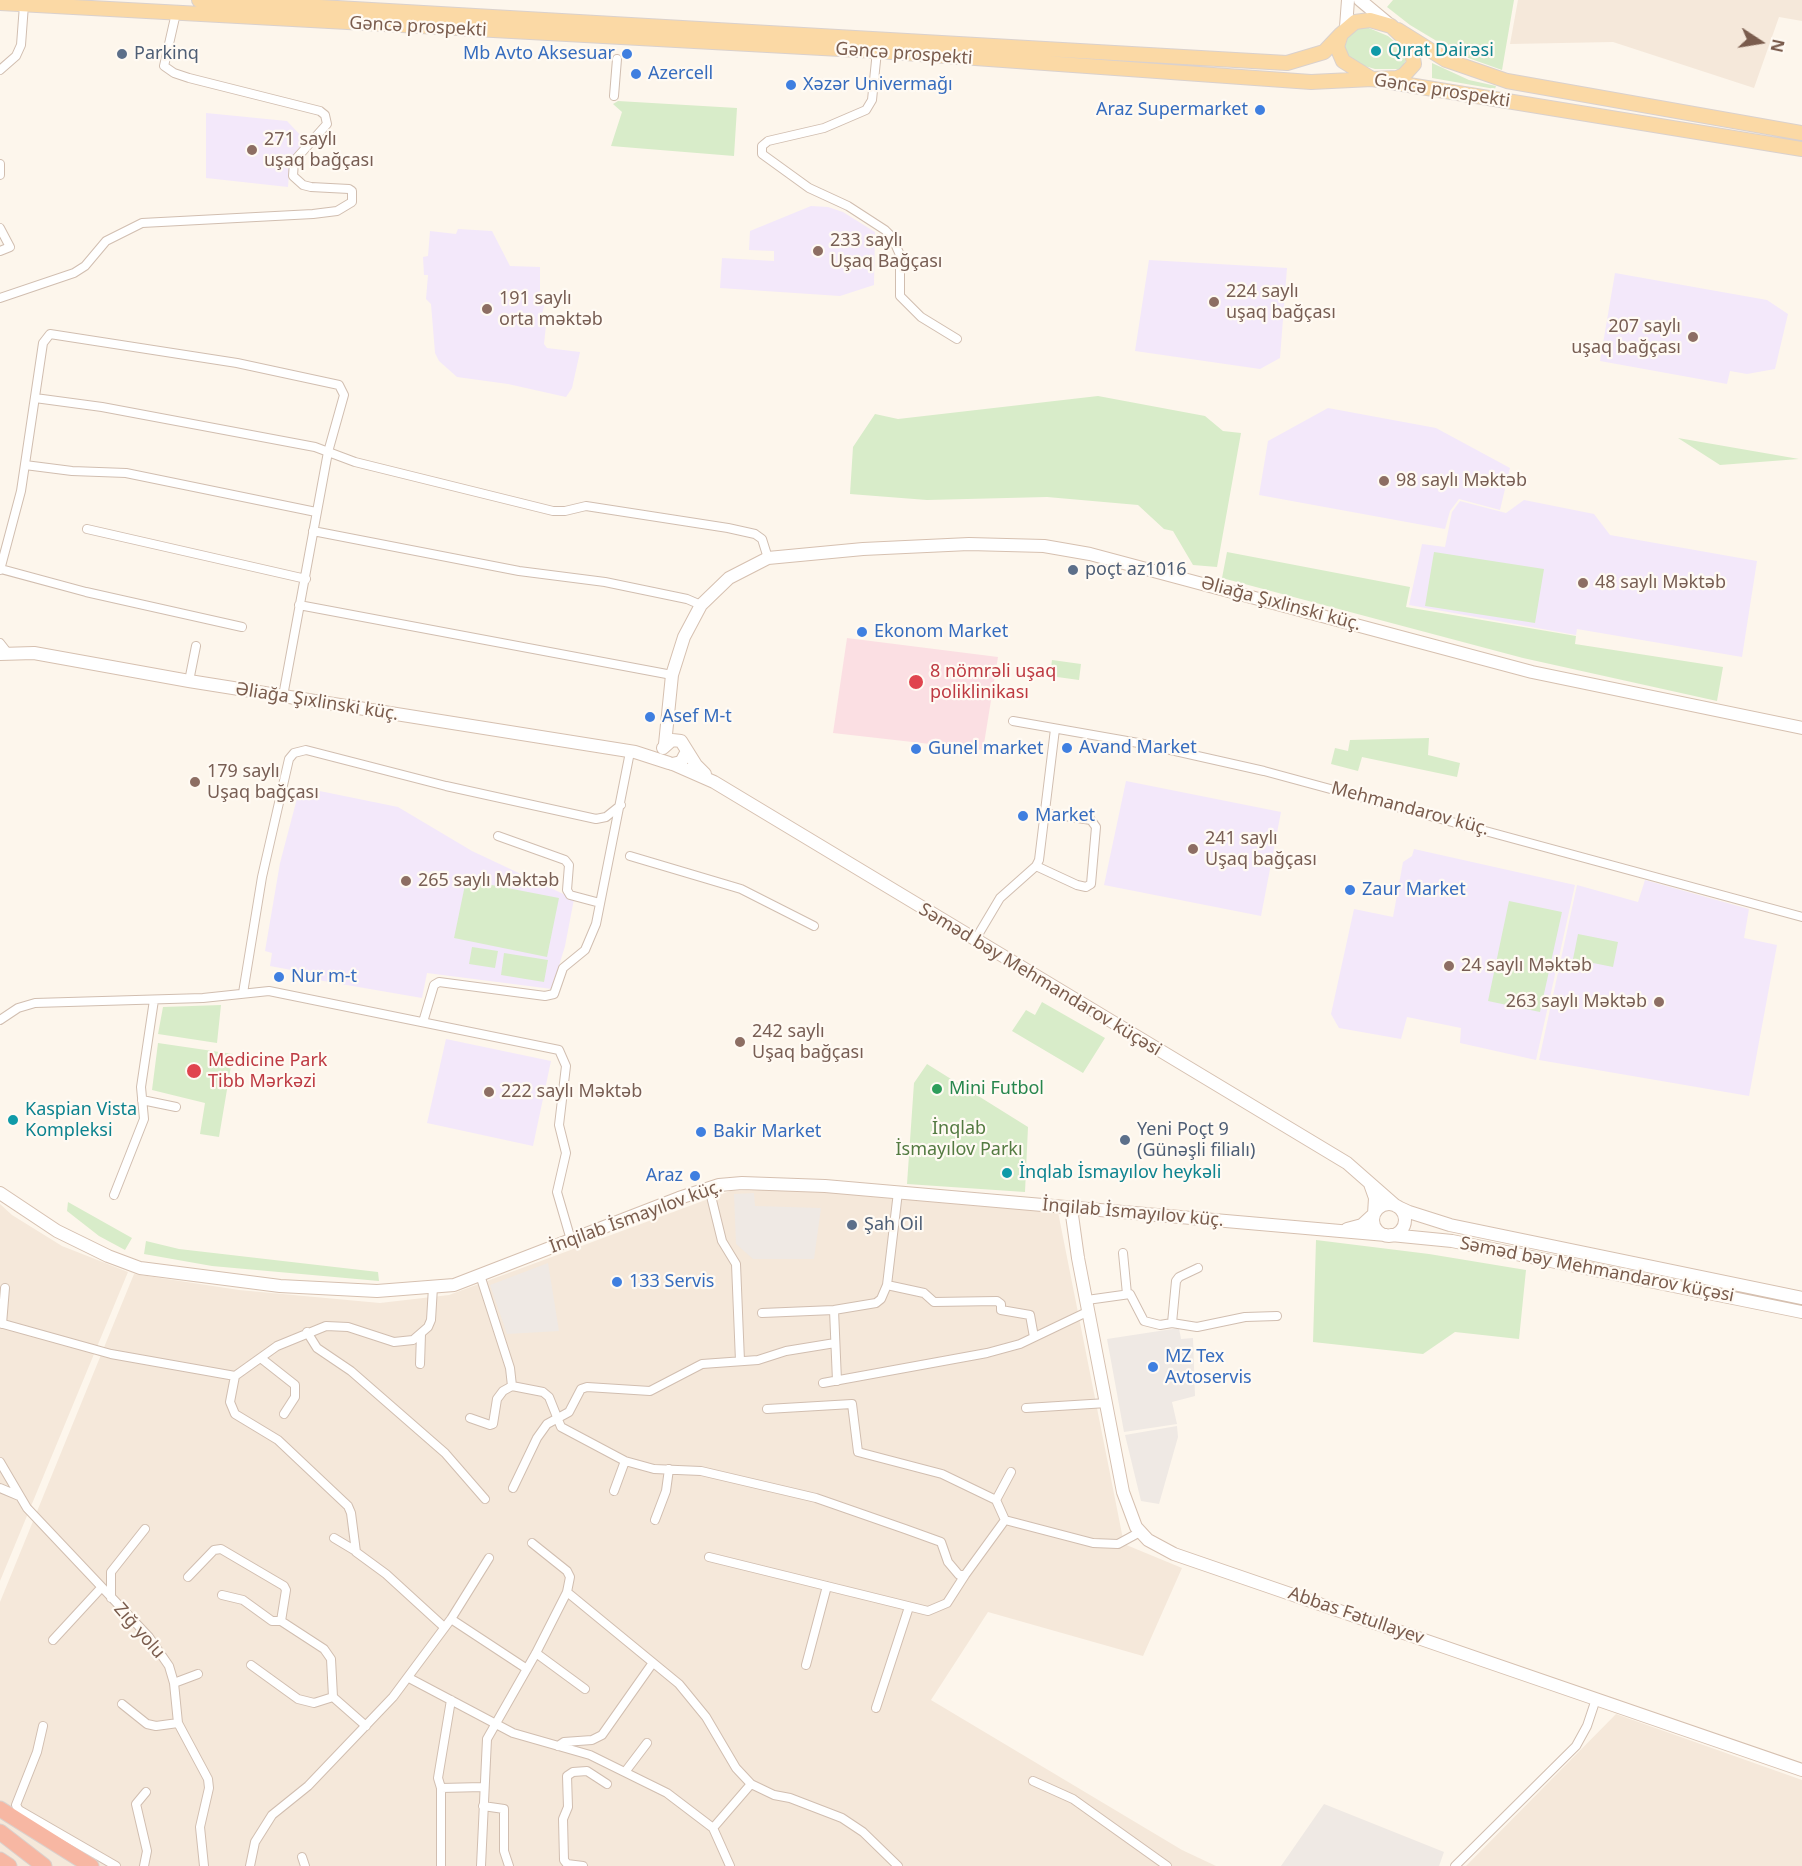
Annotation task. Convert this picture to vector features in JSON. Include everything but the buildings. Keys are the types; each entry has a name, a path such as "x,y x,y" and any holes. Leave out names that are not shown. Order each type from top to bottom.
{"highway":[{"path":"0,1809 91,1866"},
{"path":"0,1832 44,1866"},
{"path":"0,1860 9,1866"}],"main road":[{"name":"Gəncə prospekti","path":"199,0 1287,63 1324,52 1343,31"},
{"path":"1348,0 1343,31 1337,47 1343,61 1372,79 1397,78 1412,69 1415,59 1411,45 1395,28 1360,0"},
{"name":"Gəncə prospekti","path":"0,3 877,51 1311,82 1372,79 1802,149"},
{"path":"321,22 322,8"},
{"path":"1343,31 1355,22 1370,20 1395,28"},
{"name":"Gəncə prospekti","path":"1395,28 1446,60 1507,81 1802,133"},
{"name":"Əliağa Şıxlinski küç.","path":"664,745 672,675 684,637 701,605 729,578 768,558 863,549 969,544 1004,544 1068,550 1120,561 1532,672 1802,728"},
{"name":"Əliağa Şıxlinski küç.","path":"2,650 34,653 189,681 632,752"},
{"path":"669,711 696,765 714,782"},
{"path":"632,752 676,740 686,748"},
{"path":"664,745 664,758 671,764"},
{"path":"671,764 681,762 686,748"},
{"path":"632,752 671,764 714,782"},
{"name":"Səməd bəy Mehmandarov küçəsi","path":"714,782 1366,1177 1396,1206 1450,1225 1802,1298"},
{"path":"1334,1232 1362,1225 1374,1214 1381,1206 1396,1206 1403,1213 1404,1222 1400,1231 1388,1235 1377,1230 1374,1214 1375,1198 1366,1177"},
{"name":"İnqilab İsmayılov küç.","path":"0,1193 57,1231 108,1256 140,1268 280,1286 377,1292 454,1285 709,1188 759,1182 1388,1235"},
{"path":"1071,1208 1123,1492 1132,1519 1140,1532"},
{"name":"Səməd bəy Mehmandarov küçəsi","path":"1388,1235 1452,1241 1802,1312"},
{"name":"Abbas Fətullayev","path":"1140,1532 1148,1540 1174,1554 1802,1770"}],"street":[{"path":"0,70 16,56 21,45 24,5"},
{"path":"0,298 74,273 85,266 106,241 142,223 313,214 337,211 352,202 352,191 349,189 311,187 303,185 294,176 294,161 327,124 325,115 320,111 189,78 174,73 164,66 176,13"},
{"path":"877,51 872,100 866,110 824,128 768,141 762,146 762,154 809,188 848,206 885,230 892,237 900,255 898,286 904,303 921,317 957,339"},
{"path":"614,96 617,59"},
{"path":"0,164 0,175"},
{"path":"0,228 10,247 0,251"},
{"path":"242,627 0,570 17,511 43,343 50,334 237,363 339,385 344,396 328,452 283,696"},
{"path":"35,398 102,407 293,442 553,511 586,506 755,534 762,539 768,558"},
{"path":"25,465 72,471 126,474 316,512"},
{"path":"87,529 306,579"},
{"path":"313,531 519,571 605,582 687,599 701,605"},
{"path":"299,604 672,675"},
{"path":"189,681 196,646"},
{"name":"Mehmandarov küç.","path":"1013,721 1144,744 1264,771 1802,917"},
{"path":"975,940 1000,897 1036,866 1055,729"},
{"path":"243,993 262,877 289,759 294,753 306,750 446,786 596,819 606,817 621,805"},
{"path":"423,1022 434,985 439,982 545,996 554,994 563,968 585,950 596,924 632,752"},
{"path":"1036,866 1077,885 1090,884 1096,827 1091,820 1045,813"},
{"path":"498,836 565,860 568,864 567,890 570,895 600,903"},
{"path":"630,856 741,889 814,926"},
{"path":"0,1020 27,1004 226,997 243,993 276,992 559,1050 564,1058 559,1125 566,1161 557,1192 571,1240"},
{"path":"114,1196 144,1119 141,1087 154,1000"},
{"path":"142,1100 176,1107"},
{"path":"709,1188 722,1241 736,1264 740,1361"},
{"path":"762,1313 834,1310 876,1303 884,1294 887,1285 898,1192"},
{"path":"1123,1253 1127,1294"},
{"path":"1172,1323 1176,1281 1179,1277 1198,1268"},
{"path":"480,1275 510,1368 512,1386"},
{"path":"887,1285 924,1293 934,1302 997,1301 1001,1304 1001,1310 1030,1315 1034,1337"},
{"path":"5,1288 1,1323 111,1354 235,1376 262,1359 277,1346 307,1332 336,1326 405,1343 421,1334 431,1320 433,1287"},
{"path":"823,1383 987,1353 1034,1337 1088,1306 1127,1294 1134,1298 1144,1321 1160,1325 1172,1323 1197,1327 1245,1317 1277,1316"},
{"path":"834,1310 837,1381"},
{"path":"307,1332 317,1348 351,1371 445,1453 484,1499"},
{"path":"420,1364 421,1334"},
{"path":"513,1488 537,1438 547,1425 569,1412 581,1389 587,1387 650,1391 696,1366 758,1360 786,1351 836,1342"},
{"path":"262,1359 295,1385 295,1397 284,1414"},
{"path":"235,1376 231,1408 240,1418 278,1440 348,1506 351,1513 354,1550"},
{"path":"470,1418 489,1425 494,1424 497,1399 503,1391 512,1386 543,1392 549,1397 556,1419 568,1432 625,1461 654,1469 701,1471 816,1498 941,1542 954,1572 965,1575"},
{"path":"1026,1408 1107,1403"},
{"path":"767,1409 852,1404 858,1452 942,1474 996,1500 1005,1520"},
{"path":"614,1491 625,1461"},
{"name":"Zığ yolu","path":"0,1462 19,1496 162,1653 174,1683 178,1723 208,1779 209,1788 200,1827 204,1866"},
{"path":"654,1521 666,1491 669,1469"},
{"path":"996,1500 1011,1472"},
{"path":"0,1488 19,1496"},
{"path":"1005,1520 1093,1544 1118,1544 1140,1532"},
{"path":"709,1557 928,1611 947,1603 1005,1520"},
{"path":"111,1598 111,1572 145,1529"},
{"path":"334,1538 386,1574 444,1627"},
{"path":"481,1866 486,1746 495,1724 536,1653 567,1592 570,1577 567,1571 532,1543"},
{"path":"188,1577 214,1550 221,1549 284,1586 286,1590 281,1621"},
{"path":"250,1866 255,1842 272,1815 308,1786 409,1678 489,1558"},
{"path":"806,1665 827,1586"},
{"path":"53,1640 101,1588"},
{"path":"567,1592 679,1684 706,1717 736,1768 751,1784 774,1795 790,1798 843,1818 862,1832 898,1866"},
{"path":"222,1595 243,1600 272,1621 281,1621 324,1649 331,1659 333,1697 366,1726"},
{"path":"876,1708 909,1607"},
{"path":"450,1618 526,1669"},
{"path":"536,1653 585,1689"},
{"path":"558,1746 564,1742 592,1740 602,1735 652,1664"},
{"path":"251,1665 298,1699 314,1703 333,1697"},
{"path":"174,1683 198,1674"},
{"path":"409,1678 513,1733 590,1755 667,1793 713,1828 730,1866"},
{"path":"1455,1866 1576,1746 1587,1726 1596,1699"},
{"path":"441,1866 441,1788 438,1778 451,1700"},
{"path":"122,1704 147,1724 156,1726 178,1723"},
{"path":"44,1726 37,1752 16,1806 116,1866"},
{"path":"625,1772 647,1743"},
{"path":"583,1866 567,1864 564,1860 563,1819 568,1807 567,1776 573,1772 587,1771 607,1784"},
{"path":"1033,1781 1073,1799 1167,1866"},
{"path":"713,1828 751,1784"},
{"path":"441,1788 483,1786"},
{"path":"144,1866 147,1851 136,1804 146,1792"},
{"path":"483,1806 504,1809 504,1851 509,1866"}],"shaded area":[{"path":"1518,0 1802,0 1802,21 1779,17 1754,88 1613,42 1510,44"},
{"name":"271 saylı uşaq bağçası","path":"206,113 287,121 305,140 290,160 288,187 206,178"},
{"name":"233 saylı Uşaq Bağçası","path":"811,206 828,207 843,212 875,232 874,285 840,296 720,288 722,258 774,261 774,251 749,250 750,231"},
{"name":"191 saylı orta məktəb","path":"458,229 492,231 510,266 540,267 540,292 546,299 542,314 547,316 544,344 547,348 580,352 572,388 566,397 508,384 457,377 439,361 435,353 431,304 426,299 428,275 424,275 423,257 428,256 430,231 456,234"},
{"name":"224 saylı uşaq bağçası","path":"1149,260 1287,268 1280,358 1260,369 1135,351"},
{"name":"207 saylı uşaq bağçası","path":"1615,273 1767,300 1788,314 1775,369 1747,374 1730,371 1727,384 1600,361"},
{"name":"98 saylı Məktəb","path":"1328,408 1436,428 1510,468 1500,510 1459,499 1450,511 1445,529 1259,495 1268,441"},
{"name":"48 saylı Məktəb","path":"1524,500 1594,514 1610,535 1757,561 1742,657 1577,629 1576,635 1409,605 1422,544 1445,547 1452,512 1460,501 1506,513"},
{"path":"847,638 998,657 983,750 833,733"},
{"name":"241 saylı Uşaq bağçası","path":"1126,781 1281,812 1261,916 1104,885"},
{"name":"265 saylı Məktəb","path":"300,787 398,807 472,851 574,899 565,946 552,989 427,973 422,998 306,978 307,973 270,966 272,953 265,951 280,863"},
{"name":"24 saylı Məktəb","path":"1414,849 1575,885 1536,1060 1460,1043 1461,1028 1407,1017 1401,1039 1339,1028 1336,1023 1331,1014 1354,909 1393,917 1403,862 1412,856"},
{"name":"263 saylı Məktəb","path":"1645,880 1749,909 1744,938 1777,945 1749,1096 1539,1060 1577,885 1638,902"},
{"name":"222 saylı Məktəb","path":"446,1039 551,1061 533,1146 427,1123"},
{"path":"796,1189 1058,1212 1124,1544 1182,1568 1143,1656 988,1612 931,1700 1182,1850 1216,1866 0,1866 0,1602 134,1274 239,1290 380,1303 449,1295 730,1191"},
{"path":"754,1193 755,1206 821,1208 814,1259 753,1259 736,1244 734,1194"},
{"path":"0,1204 12,1215 62,1246 128,1272 0,1581"},
{"path":"548,1263 559,1331 507,1334 490,1285"},
{"name":"MZ Tex Avtoservis","path":"1179,1328 1181,1339 1193,1338 1195,1396 1172,1402 1177,1424 1124,1432 1107,1339"},
{"path":"1177,1426 1178,1437 1159,1504 1141,1501 1125,1435"},
{"path":"1616,1714 1802,1780 1802,1866 1466,1866"},
{"path":"1324,1804 1444,1852 1439,1866 1281,1866"}],"green space":[{"path":"1393,0 1514,0 1502,70 1460,55 1410,25 1387,7"},
{"path":"1364,26 1388,36 1401,47 1406,60 1401,69 1375,69 1351,62 1344,50 1348,35 1353,29"},
{"path":"1432,63 1469,80 1496,86 1495,89 1432,78"},
{"path":"618,101 737,108 734,156 611,146 622,112 613,104"},
{"path":"1098,396 1205,416 1223,431 1241,433 1217,567 1193,565 1173,531 1164,529 1138,505 1047,497 927,500 850,494 853,447 875,414 898,419"},
{"path":"1678,438 1799,459 1720,465"},
{"path":"1227,552 1410,587 1406,607 1576,636 1575,644 1723,667 1717,701 1523,658 1222,578"},
{"path":"1434,552 1544,569 1535,623 1425,606"},
{"path":"1052,660 1081,664 1079,680 1050,676"},
{"path":"1429,738 1428,755 1460,763 1457,777 1362,757 1358,771 1331,764 1335,748 1348,751 1350,740"},
{"path":"466,880 559,898 547,957 454,938"},
{"path":"1509,901 1562,912 1540,1012 1488,1001"},
{"path":"1578,934 1618,942 1613,967 1573,959"},
{"path":"472,947 498,951 495,968 469,964"},
{"path":"504,953 548,960 544,982 501,975"},
{"path":"1042,1002 1105,1038 1083,1073 1012,1031 1026,1010 1035,1015"},
{"path":"221,1005 217,1043 158,1034 163,1007"},
{"path":"158,1043 233,1054 219,1137 200,1134 205,1103 152,1090"},
{"name":"İnqlab İsmayılov Parkı","path":"927,1064 1028,1127 1025,1192 907,1184 914,1083"},
{"path":"68,1202 132,1238 125,1250 99,1236 67,1211"},
{"path":"1316,1240 1429,1254 1526,1270 1519,1339 1455,1332 1423,1354 1313,1342"},
{"path":"146,1241 179,1249 378,1272 379,1281 212,1266 144,1254"}],"place":[{"name":"Qırat Dairəsi","path":"1376,51"},
{"name":"Parkinq","path":"122,54"},
{"name":"Mb Avto Aksesuar","path":"627,54"},
{"name":"Azercell","path":"636,74"},
{"name":"Xəzər Univermağı","path":"791,85"},
{"name":"Araz Supermarket","path":"1260,110"},
{"name":"271 saylı uşaq bağçası","path":"252,150"},
{"name":"233 saylı Uşaq Bağçası","path":"818,251"},
{"name":"224 saylı uşaq bağçası","path":"1214,302"},
{"name":"191 saylı orta məktəb","path":"487,309"},
{"name":"207 saylı uşaq bağçası","path":"1693,337"},
{"name":"98 saylı Məktəb","path":"1384,481"},
{"name":"poçt az1016","path":"1073,570"},
{"name":"48 saylı Məktəb","path":"1583,583"},
{"name":"Ekonom Market","path":"862,632"},
{"name":"8 nömrəli uşaq poliklinikası","path":"916,682"},
{"name":"Asef M-t","path":"650,717"},
{"name":"Avand Market","path":"1067,748"},
{"name":"Gunel market","path":"916,749"},
{"name":"179 saylı Uşaq bağçası","path":"195,782"},
{"name":"Market","path":"1023,816"},
{"name":"241 saylı Uşaq bağçası","path":"1193,849"},
{"name":"265 saylı Məktəb","path":"406,881"},
{"name":"Zaur Market","path":"1350,890"},
{"name":"24 saylı Məktəb","path":"1449,966"},
{"name":"Nur m-t","path":"279,977"},
{"name":"263 saylı Məktəb","path":"1659,1002"},
{"name":"242 saylı Uşaq bağçası","path":"740,1042"},
{"name":"Medicine Park Tibb Mərkəzi","path":"194,1071"},
{"name":"Mini Futbol","path":"937,1089"},
{"name":"222 saylı Məktəb","path":"489,1092"},
{"name":"Kaspian Vista Kompleksi","path":"13,1120"},
{"name":"Bakir Market","path":"701,1132"},
{"name":"Yeni Poçt 9 (Günəşli filialı)","path":"1125,1140"},
{"name":"İnqlab İsmayılov heykəli","path":"1007,1173"},
{"name":"Araz","path":"695,1176"},
{"name":"Şah Oil","path":"852,1225"},
{"name":"133 Servis","path":"617,1282"},
{"name":"MZ Tex Avtoservis","path":"1153,1367"}]}
